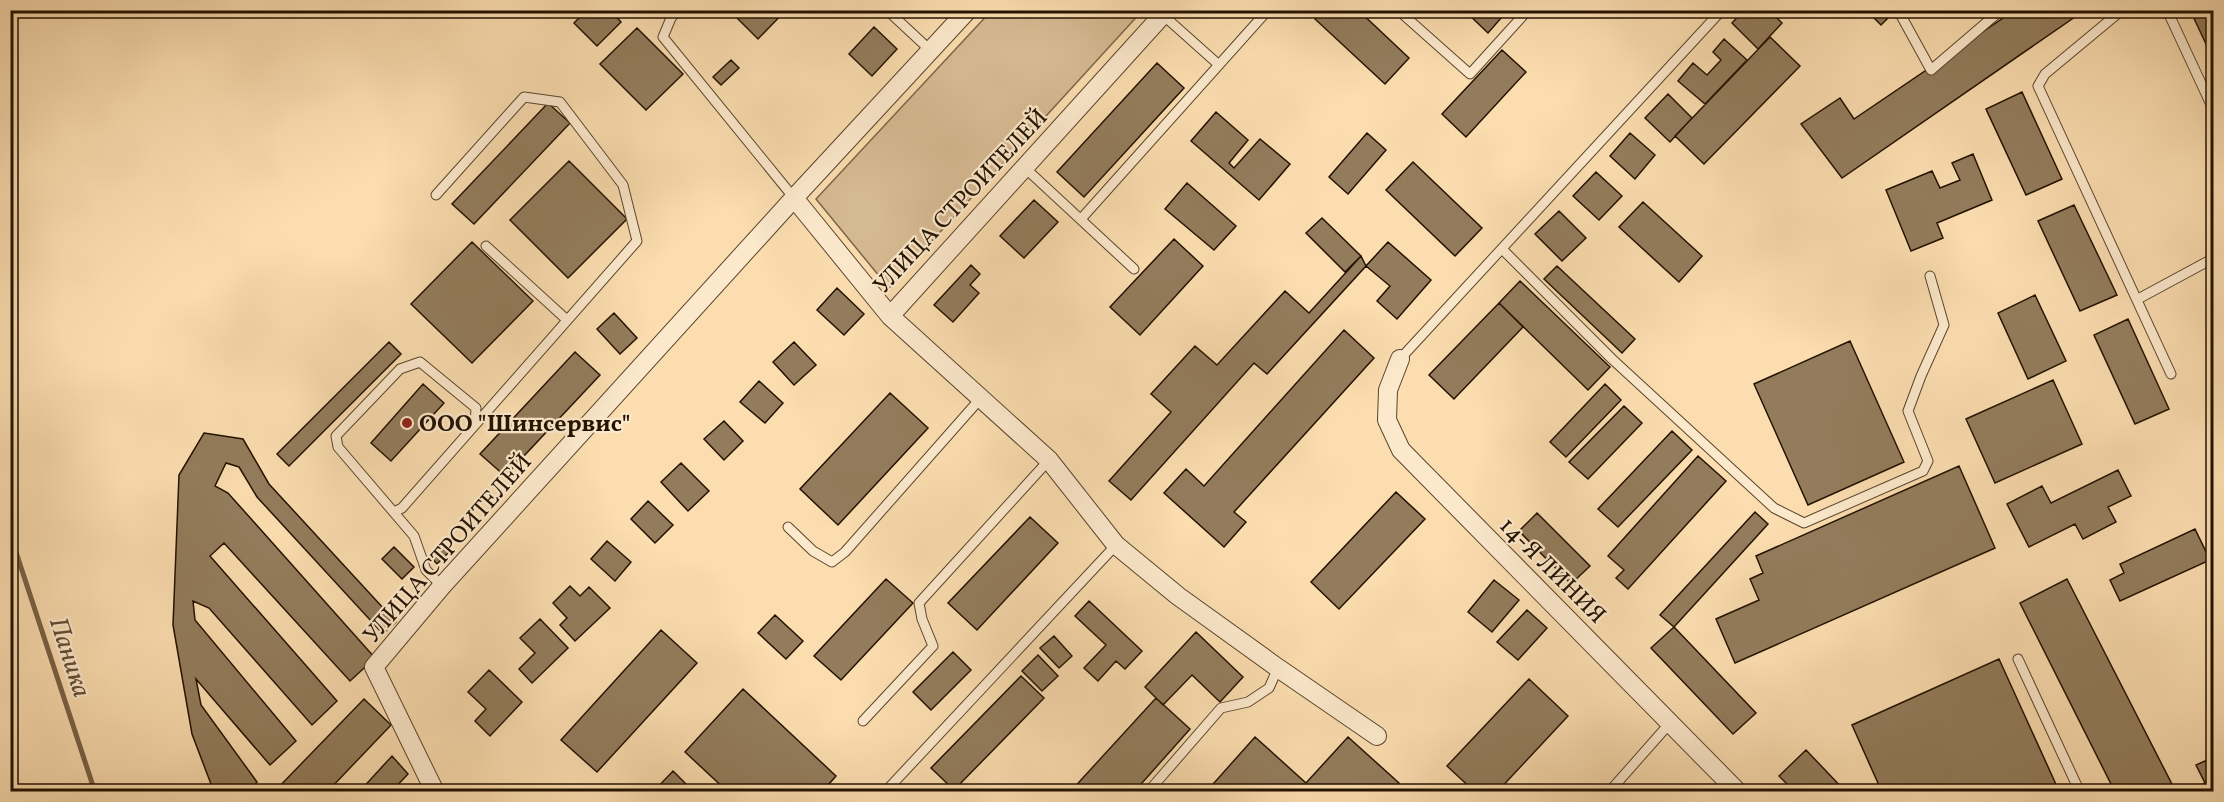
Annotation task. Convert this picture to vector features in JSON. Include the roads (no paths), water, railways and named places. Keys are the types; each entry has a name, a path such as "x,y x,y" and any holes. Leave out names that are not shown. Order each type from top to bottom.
{"street":[{"name":"УЛИЦА СТРОИТЕЛЕЙ","path":"435,792 374,668 442,586 968,10"},
{"name":"УЛИЦА СТРОИТЕЛЕЙ","path":"794,198 890,316 1165,13"},
{"path":"890,316 1049,460 1116,545 1178,596 1377,736"},
{"name":"14-Я ЛИНИЯ","path":"1400,359 1388,390 1387,420 1401,450 1738,792"}],"lane":[{"path":"678,10 671,18 663,37 794,198"},
{"path":"887,10 931,51"},
{"path":"1080,219 1268,10"},
{"path":"1398,10 1470,74 1528,10"},
{"path":"1400,359 1722,10"},
{"path":"1898,10 1931,70 2001,10"},
{"path":"2121,10 2045,74 2038,86 2171,374"},
{"path":"2167,10 2214,111"},
{"path":"1165,13 1219,65"},
{"path":"394,512 402,508 637,241 623,185 560,102 524,97 436,195"},
{"path":"1024,167 1134,268"},
{"path":"486,246 567,320"},
{"path":"1502,249 1612,359 1774,508 1804,523 1923,471 1928,461 1908,411 1944,325 1930,276"},
{"path":"2138,299 2214,258"},
{"path":"442,586 426,570 414,537 338,447 336,436 400,369 420,362 476,408 475,425"},
{"path":"788,526 813,551 832,562 845,552 980,399"},
{"path":"863,722 933,646 922,619 919,603 1049,460"},
{"path":"885,792 1116,545"},
{"path":"2018,659 2078,792"},
{"path":"1148,792 1221,708 1248,702 1269,688 1278,668"},
{"path":"1609,792 1670,723"}],"waterway":[{"name":"Паника","path":"10,534 95,792"}],"place":[{"name":"ООО \"Шинсервис\"","path":"407,423"}]}
